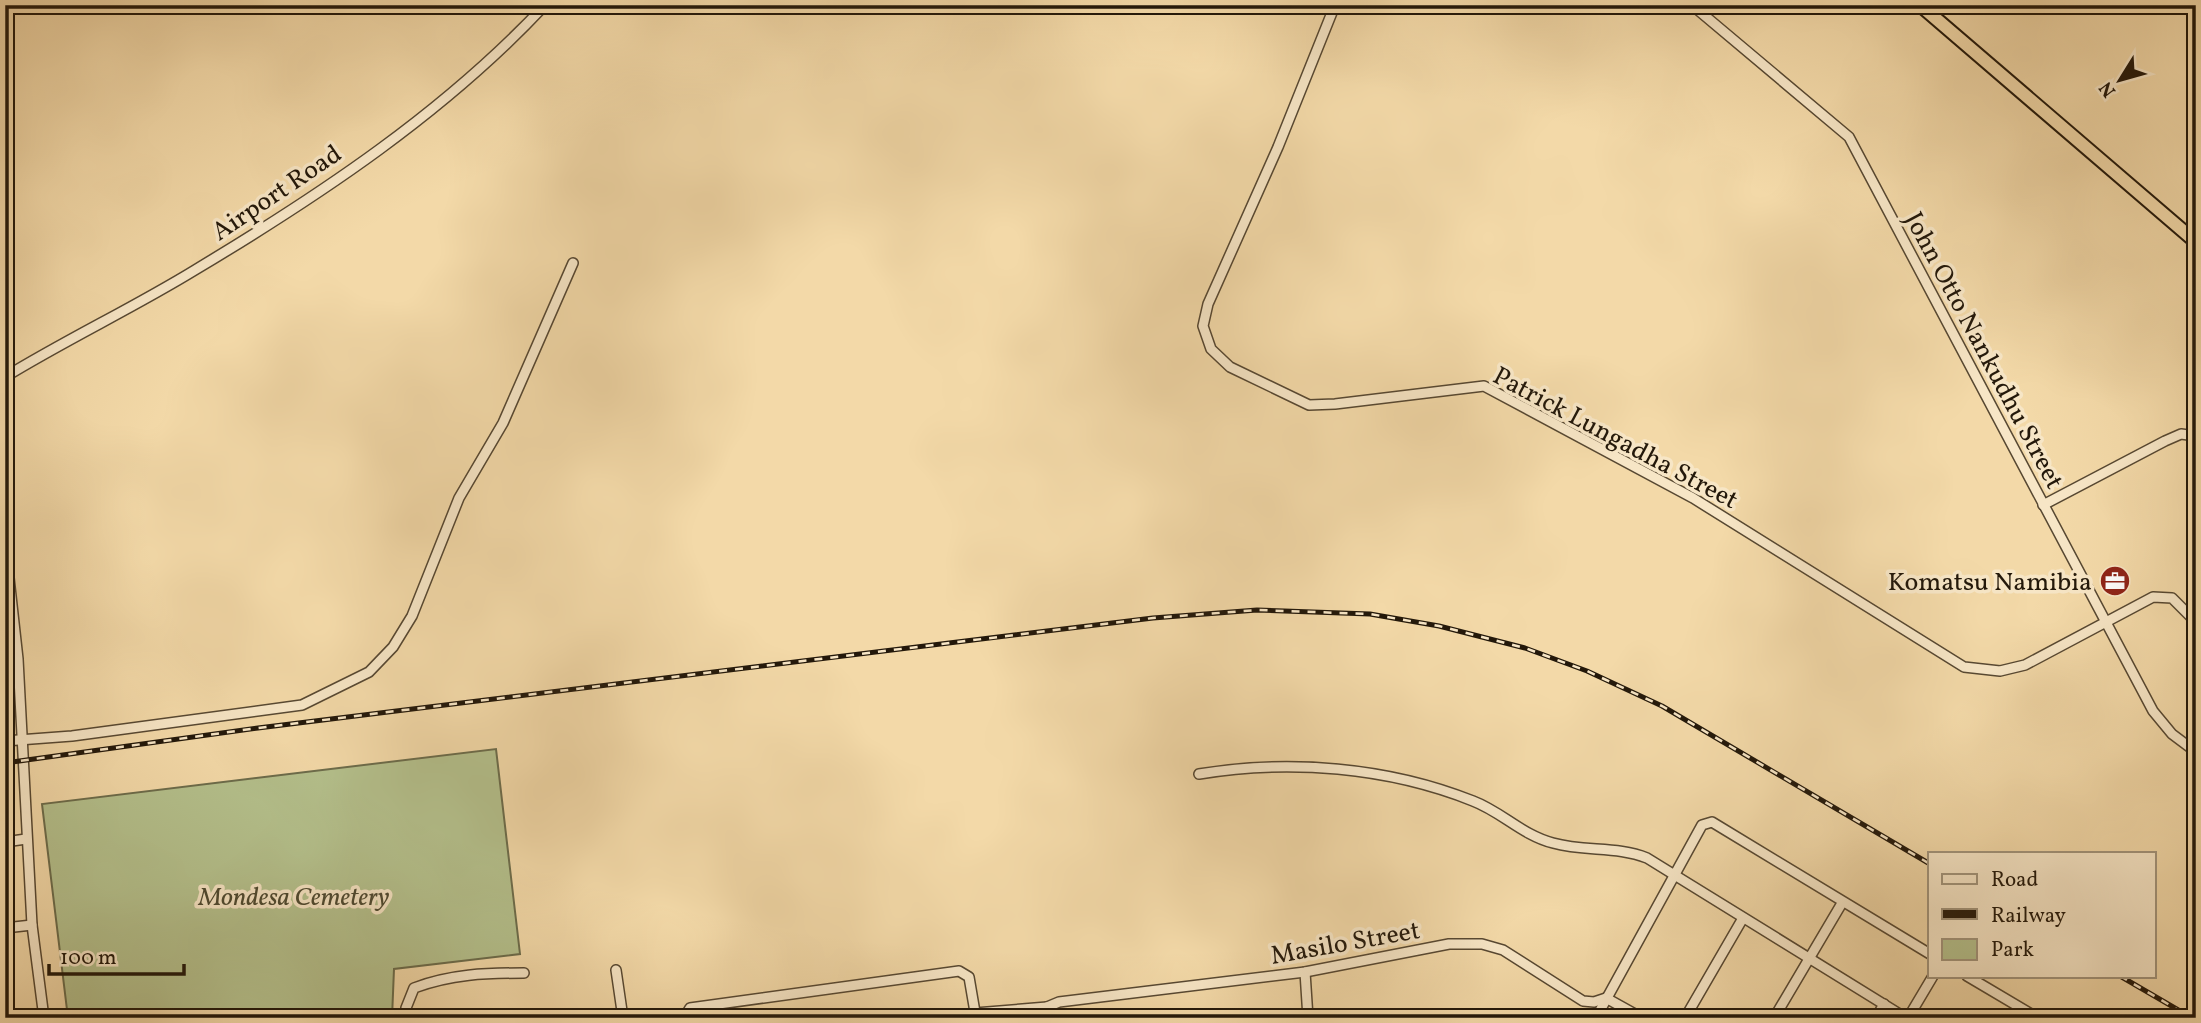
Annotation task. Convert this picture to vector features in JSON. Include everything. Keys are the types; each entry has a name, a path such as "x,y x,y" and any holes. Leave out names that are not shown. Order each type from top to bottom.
{"highway":[{"path":"1920,5 2196,242"}],"street":[{"name":"Airport Road","path":"5,377 193,271 389,142 469,81 545,5"},
{"name":"Patrick Lungadha Street","path":"1335,5 1278,147 1208,304 1203,326 1210,349 1230,366 1309,405 1484,386 1693,498 1964,667 2000,671 2025,665 2153,597 2172,598 2196,622"},
{"name":"John Otto Nankudhu Street","path":"1692,5 1849,137 1958,337 2043,505 2153,710 2172,734 2196,751"},
{"path":"5,741 72,736 302,705 369,672 393,647 412,616 460,498 503,423 573,263"},
{"path":"2043,505 2165,441 2181,434 2196,436"},
{"path":"5,542 18,659 26,839 44,1018"},
{"path":"1199,774 1259,768 1328,768 1380,775 1445,790 1477,802 1525,834 1553,843 1632,852 1907,1018 1932,978"},
{"path":"1596,1018 1676,877 1702,825 1712,822 1928,953"},
{"path":"5,842 26,839"},
{"path":"1775,1018 1842,903"},
{"path":"1685,1018 1743,918"},
{"path":"5,928 33,925"},
{"name":"Masilo Street","path":"976,1016 1047,1007 1059,1002 1305,972 1449,944 1482,944 1503,950 1583,1001 1594,1002 1606,998 1642,1018"},
{"path":"615,970 623,1018"},
{"path":"684,1018 690,1008 959,971 969,977 976,1016"},
{"path":"1305,972 1307,1018"},
{"path":"406,1018 406,1008 414,988 462,974 524,973"},
{"path":"1969,978 2038,1018"},
{"path":"1876,1018 1884,1004"},
{"path":"1045,1018 1047,1007"}],"green space":[{"name":"Mondesa Cemetery","path":"496,749 520,954 394,969 392,1018 68,1018 42,804"}],"railway":[{"path":"5,763 258,728 1153,618 1257,610 1370,614 1439,626 1525,648 1587,671 1662,706 1928,863"},
{"path":"2123,978 2192,1018"}],"place":[{"name":"Komatsu Namibia","path":"2115,581"}]}
